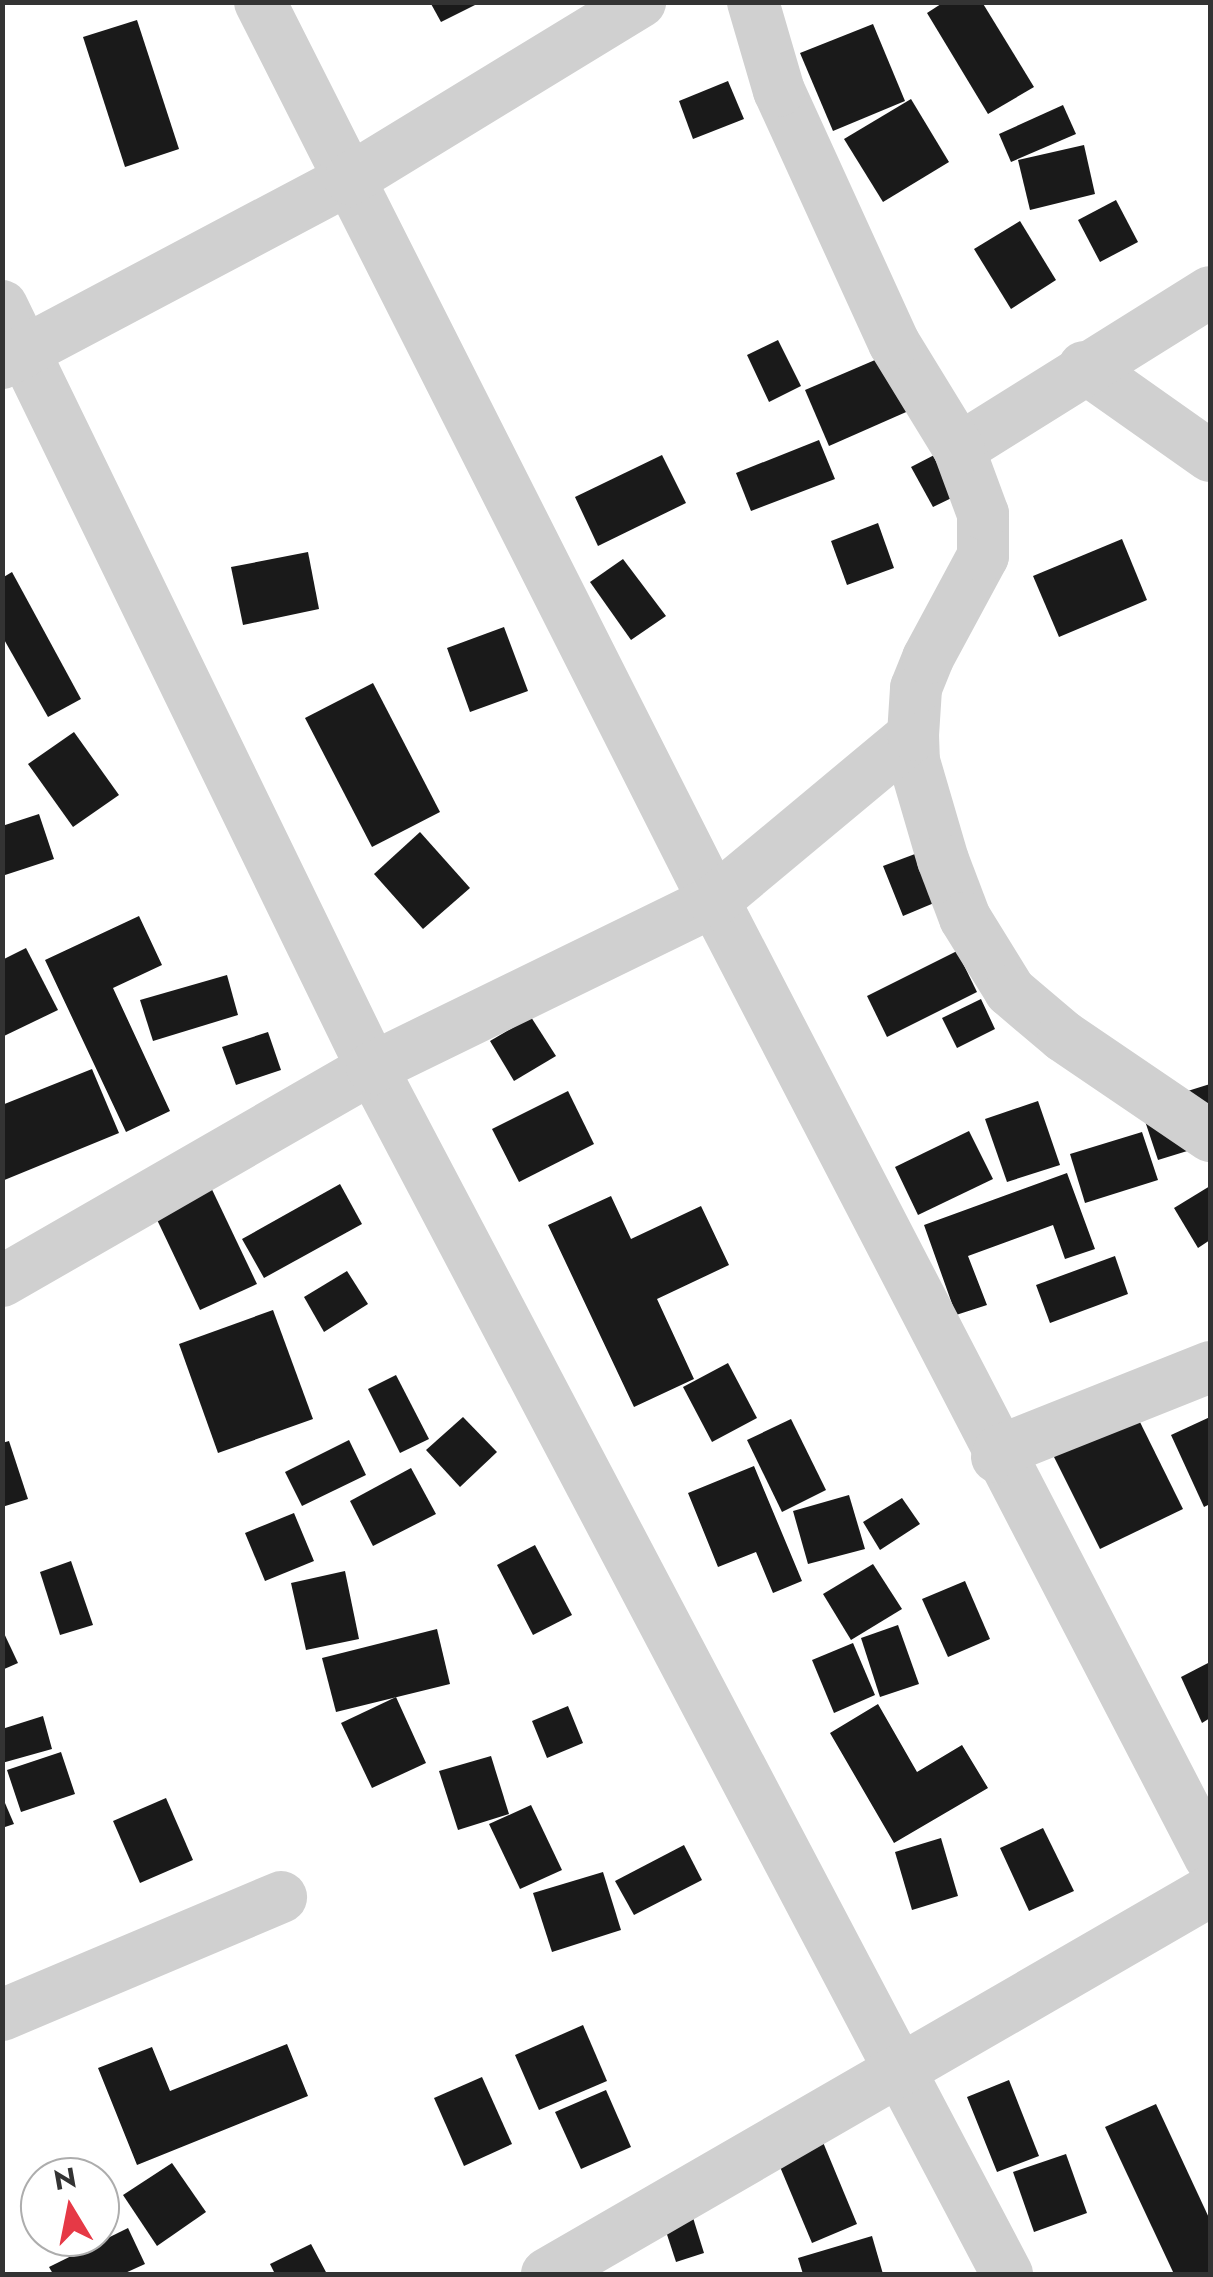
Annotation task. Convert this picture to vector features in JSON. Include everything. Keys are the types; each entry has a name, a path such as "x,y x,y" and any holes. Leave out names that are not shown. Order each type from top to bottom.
{"street":[{"path":"260,2 714,901 1210,1857"},
{"path":"640,2 350,179 10,340 372,1068 1007,2274"},
{"path":"753,2 779,91 894,344 959,449 982,514 983,556 916,688 912,735 914,761 943,860 965,918 1010,991 1064,1036 1210,1136"},
{"path":"959,449 1084,367 1210,292"},
{"path":"1084,367 1210,456"},
{"path":"2,1281 372,1068 714,901 912,735"},
{"path":"998,1454 1210,1367"},
{"path":"547,2274 1210,1891"},
{"path":"2,2015 281,1898"}],"building":[{"path":"430,2 481,2 441,22"},
{"path":"944,2 982,2 1034,87 988,114 927,13"},
{"path":"137,20 179,149 125,167 83,37"},
{"path":"873,24 905,101 833,131 800,53"},
{"path":"728,81 744,119 693,139 679,101"},
{"path":"911,99 949,162 883,202 844,139"},
{"path":"1063,105 1076,134 1011,162 999,134"},
{"path":"1084,145 1095,194 1030,210 1018,160"},
{"path":"1116,200 1138,242 1100,262 1078,220"},
{"path":"1020,221 1056,280 1011,309 974,249"},
{"path":"778,340 801,386 769,402 747,355"},
{"path":"889,354 913,409 829,446 805,390"},
{"path":"819,440 835,479 751,511 736,473"},
{"path":"942,451 964,492 933,507 911,467"},
{"path":"662,455 686,503 598,546 575,497"},
{"path":"878,523 894,568 847,585 831,541"},
{"path":"1122,539 1147,600 1059,637 1033,576"},
{"path":"308,552 319,609 243,625 231,567"},
{"path":"623,559 666,616 631,640 590,582"},
{"path":"12,572 81,699 48,717 2,636 2,578"},
{"path":"504,627 528,691 470,712 447,648"},
{"path":"373,683 440,812 372,847 305,718"},
{"path":"74,732 119,795 73,827 28,764"},
{"path":"39,814 54,859 2,876 2,826"},
{"path":"420,832 470,888 423,929 374,874"},
{"path":"915,854 934,903 903,916 883,866"},
{"path":"139,916 162,965 113,988 170,1111 126,1132 45,960"},
{"path":"26,948 58,1010 4,1036 2,960"},
{"path":"957,951 977,992 887,1037 867,996"},
{"path":"227,975 238,1015 153,1041 140,1000"},
{"path":"981,999 995,1029 957,1048 942,1018"},
{"path":"531,1017 556,1056 514,1081 490,1041"},
{"path":"268,1032 281,1070 236,1085 222,1047"},
{"path":"92,1069 119,1133 2,1181 2,1105"},
{"path":"1210,1084 1210,1144 1158,1160 1140,1106"},
{"path":"568,1091 594,1144 519,1182 492,1129"},
{"path":"1038,1101 1060,1165 1007,1182 985,1119"},
{"path":"969,1131 993,1179 918,1215 895,1167"},
{"path":"1142,1132 1158,1180 1085,1203 1070,1154"},
{"path":"1067,1173 1095,1249 1065,1259 1053,1225 968,1256 987,1305 956,1315 924,1225"},
{"path":"207,1179 257,1284 200,1310 150,1205"},
{"path":"340,1184 362,1224 264,1278 242,1239"},
{"path":"1210,1186 1210,1240 1198,1248 1174,1208"},
{"path":"611,1196 631,1239 701,1206 729,1265 657,1299 694,1379 634,1407 548,1225"},
{"path":"1115,1256 1128,1294 1050,1323 1036,1285"},
{"path":"347,1271 368,1304 324,1332 304,1297"},
{"path":"273,1310 313,1419 218,1453 179,1344"},
{"path":"728,1363 757,1418 712,1442 683,1387"},
{"path":"396,1375 429,1439 400,1453 368,1389"},
{"path":"1133,1408 1183,1509 1100,1549 1050,1449"},
{"path":"463,1417 497,1452 460,1487 426,1450"},
{"path":"1210,1417 1210,1504 1204,1507 1171,1435"},
{"path":"791,1419 826,1490 782,1512 747,1440"},
{"path":"349,1440 366,1475 302,1506 285,1472"},
{"path":"9,1441 28,1499 2,1507 2,1443"},
{"path":"754,1466 802,1581 773,1593 756,1552 718,1567 688,1493"},
{"path":"411,1468 436,1514 373,1546 350,1501"},
{"path":"849,1495 865,1549 808,1564 793,1511"},
{"path":"902,1498 920,1524 880,1550 863,1522"},
{"path":"294,1513 314,1561 265,1581 245,1533"},
{"path":"535,1545 572,1615 533,1635 497,1565"},
{"path":"71,1561 93,1625 60,1635 40,1572"},
{"path":"873,1564 902,1609 851,1640 823,1594"},
{"path":"345,1571 359,1639 306,1650 291,1583"},
{"path":"965,1581 990,1639 948,1657 922,1599"},
{"path":"898,1625 919,1684 880,1697 861,1638"},
{"path":"2,1629 18,1663 2,1670"},
{"path":"437,1629 450,1684 336,1712 322,1658"},
{"path":"853,1643 875,1695 834,1713 812,1660"},
{"path":"1210,1662 1210,1718 1202,1723 1181,1677"},
{"path":"396,1697 426,1763 372,1788 341,1723"},
{"path":"878,1704 917,1772 962,1745 988,1788 894,1843 830,1733"},
{"path":"568,1706 583,1743 547,1758 532,1721"},
{"path":"43,1716 52,1749 2,1763 2,1729"},
{"path":"61,1752 75,1794 21,1812 7,1770"},
{"path":"491,1756 509,1814 458,1830 439,1771"},
{"path":"2,1796 14,1824 2,1828"},
{"path":"166,1798 193,1860 140,1883 113,1821"},
{"path":"531,1805 562,1870 520,1889 489,1824"},
{"path":"1043,1828 1074,1891 1029,1911 1000,1848"},
{"path":"941,1838 958,1896 912,1910 895,1852"},
{"path":"684,1845 702,1880 634,1915 615,1881"},
{"path":"603,1872 621,1930 552,1952 533,1893"},
{"path":"583,2025 607,2081 539,2110 515,2055"},
{"path":"287,2044 308,2096 137,2165 98,2068 152,2047 170,2091"},
{"path":"482,2077 512,2144 464,2166 434,2098"},
{"path":"1009,2080 1039,2156 997,2172 967,2097"},
{"path":"606,2090 631,2147 581,2169 555,2112"},
{"path":"1156,2104 1210,2220 1210,2274 1174,2274 1105,2127"},
{"path":"820,2135 857,2224 812,2243 775,2155"},
{"path":"1066,2154 1087,2213 1034,2232 1013,2172"},
{"path":"172,2163 206,2212 157,2246 123,2195"},
{"path":"685,2192 704,2253 676,2262 656,2201"},
{"path":"128,2228 145,2264 123,2274 53,2274 49,2267 69,2257 120,2257 120,2232"},
{"path":"872,2236 883,2274 803,2274 798,2258"},
{"path":"311,2244 327,2274 275,2274 270,2264"}]}
